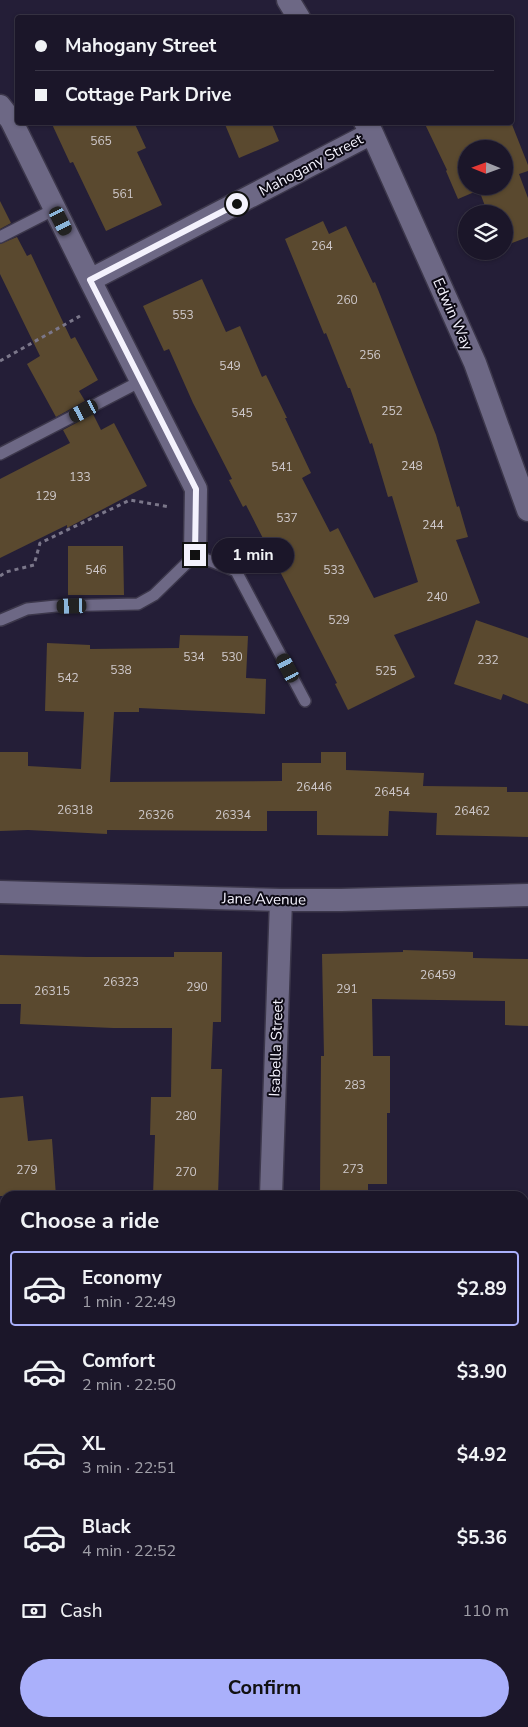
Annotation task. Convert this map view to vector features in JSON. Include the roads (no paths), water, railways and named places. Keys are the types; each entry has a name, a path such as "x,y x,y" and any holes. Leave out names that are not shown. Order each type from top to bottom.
{"street":[{"path":"288,0 297,15"},
{"path":"0,106 11,120 196,489 195,555"},
{"name":"Mahogany Street","path":"90,280 369,128"},
{"name":"Edwin Way","path":"369,128 475,363 528,510"},
{"name":"Jane Avenue","path":"0,892 281,900 528,895"},
{"name":"Isabella Street","path":"271,1191 281,900"}],"lane":[{"path":"0,238 55,209"},
{"path":"0,454 141,381"},
{"path":"1,620 27,609 56,606 138,604 154,596 195,555 236,571 305,701"}]}
